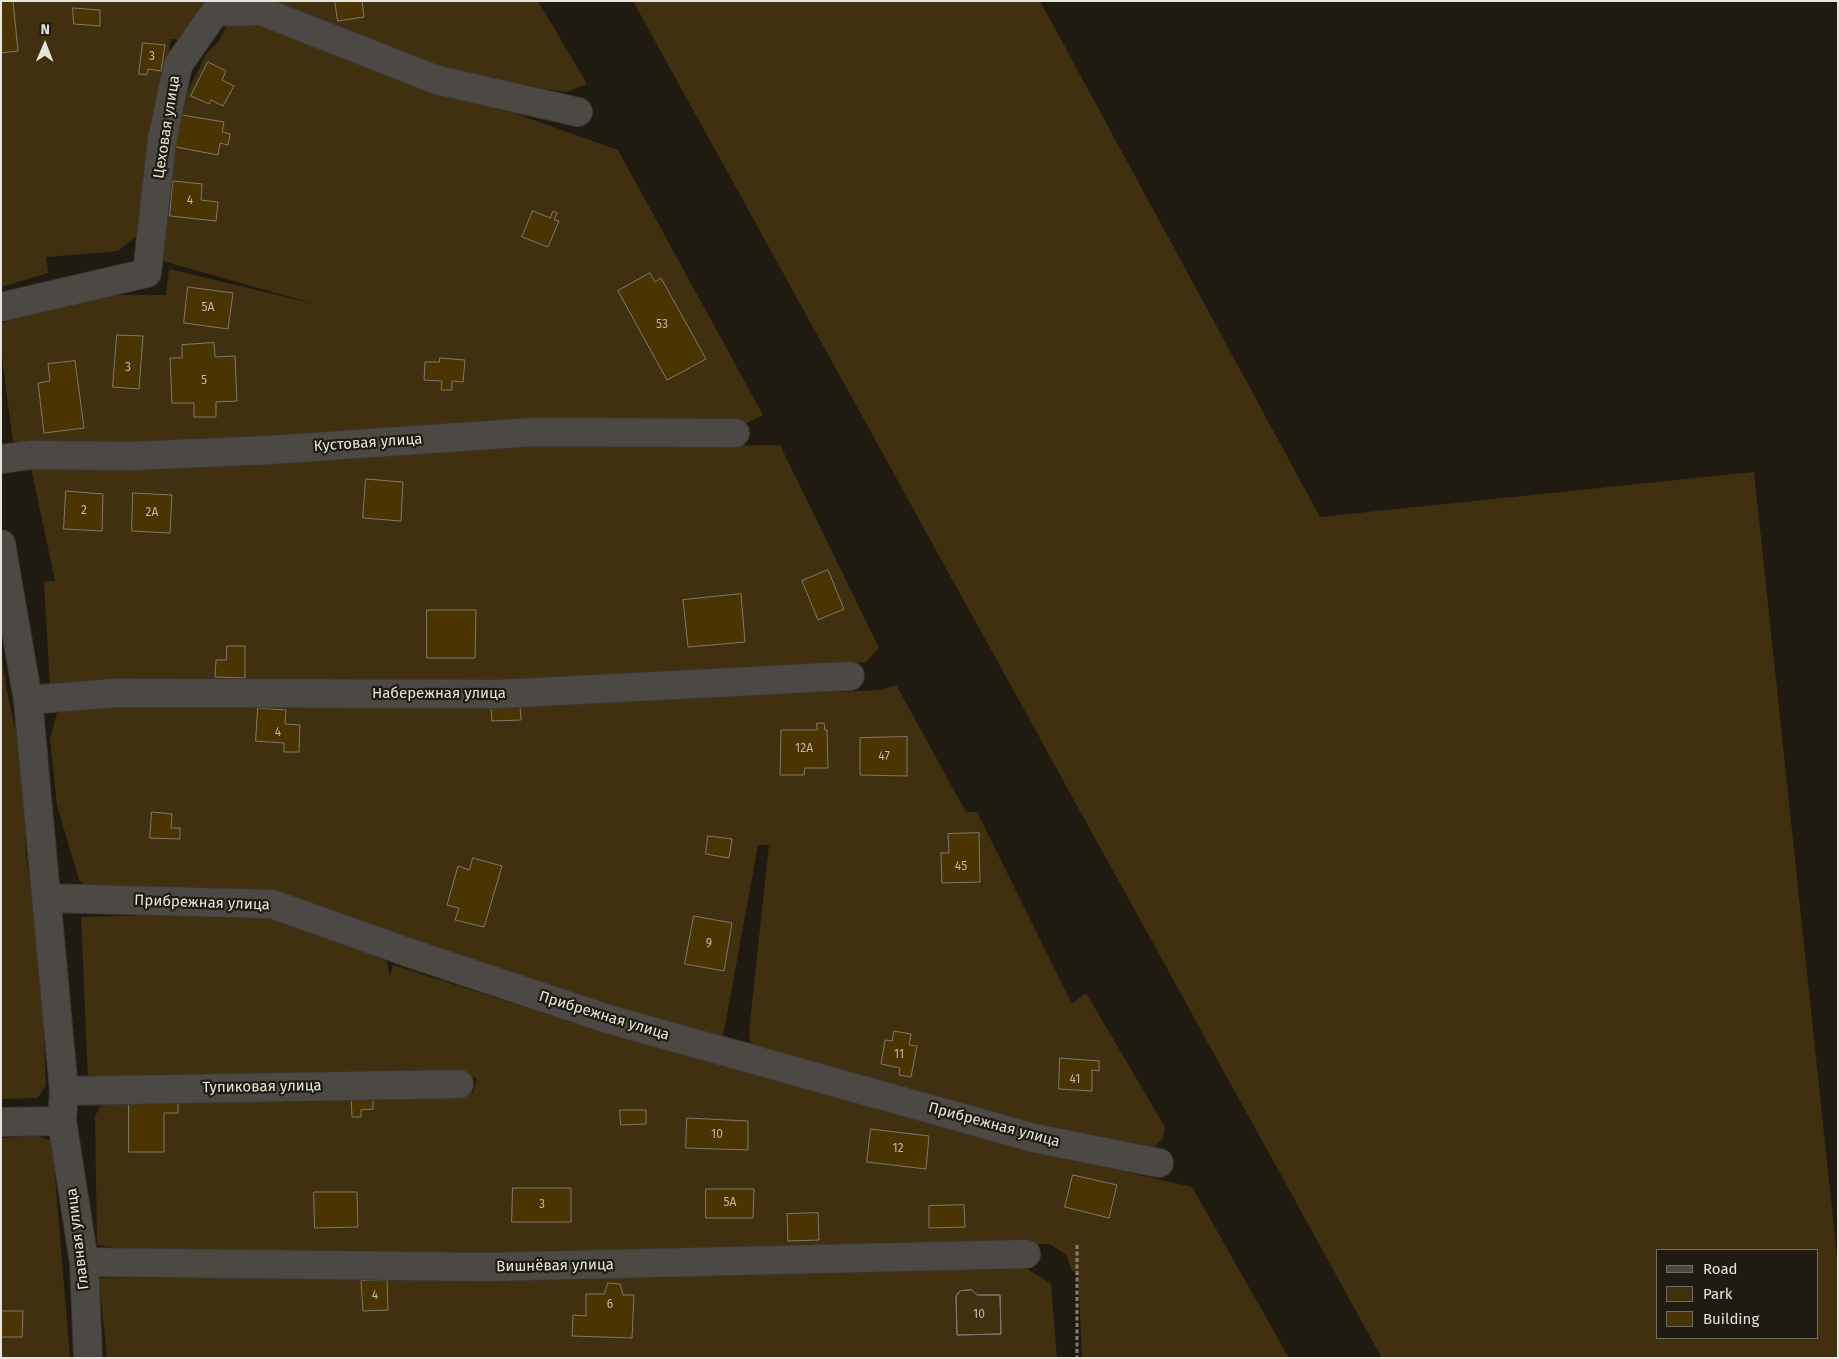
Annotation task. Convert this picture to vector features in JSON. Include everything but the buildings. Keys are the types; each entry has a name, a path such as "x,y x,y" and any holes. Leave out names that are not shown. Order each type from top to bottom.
{"street":[{"name":"Цеховая улица","path":"1,307 147,273 162,140 178,64 215,12 260,10 437,80 578,112"},
{"name":"Кустовая улица","path":"1,460 31,455 132,456 270,450 533,432 735,433"},
{"name":"Главная улица","path":"1,544 28,700 64,1091 62,1121 84,1262 88,1358"},
{"name":"Набережная улица","path":"28,700 115,693 500,694 850,676"},
{"name":"Прибрежная улица","path":"47,898 272,904 407,952 636,1027 1034,1138 1159,1163"},
{"name":"Тупиковая улица","path":"64,1091 459,1084"},
{"path":"1,1122 62,1121"},
{"name":"Вишнёвая улица","path":"84,1262 487,1267 1026,1254"}],"path":[{"path":"1077,1244 1077,1358"}],"green space":[{"path":"1,1 207,1 190,41 171,39 140,233 118,251 46,257 48,273 1,287"},
{"path":"258,1 538,1 587,84 566,92 454,75"},
{"path":"633,1 1040,1 1320,517 1754,472 1838,1266 1838,1358 1382,1358"},
{"path":"236,20 258,22 618,150 763,415 747,423 559,419 95,447 13,442 1,350 1,323 99,295 166,295 169,269 315,304 163,261 165,219 174,162 174,145 184,99 206,54 218,42 227,26"},
{"path":"539,444 647,447 780,445 879,648 866,662 675,676 536,681 191,682 122,678 90,680 50,686 44,582 55,581 31,467"},
{"path":"1,652 7,692 22,759 26,857 39,939 46,1085 38,1098 1,1099"},
{"path":"896,685 966,812 977,812 1072,1004 1086,993 1165,1127 1163,1139 1154,1147 1140,1148 1040,1126 751,1048 749,1031 769,845 758,845 724,1031 721,1037 712,1038 267,894 85,885 79,880 57,805 50,739 58,710 75,705 630,700 881,690"},
{"path":"264,912 314,926 387,962 390,977 393,965 534,1010 536,1007 1044,1153 1192,1187 1289,1358 1082,1358 1078,1272 1072,1271 1067,1256 1050,1244 669,1252 184,1257 97,1245 95,1116 103,1102 284,1094 473,1093 477,1078 383,1075 88,1080 81,917"},
{"path":"37,1136 52,1141 70,1358 1,1358 1,1138"},
{"path":"1018,1263 1051,1284 1057,1358 107,1358 99,1278 678,1277 861,1267"}]}
